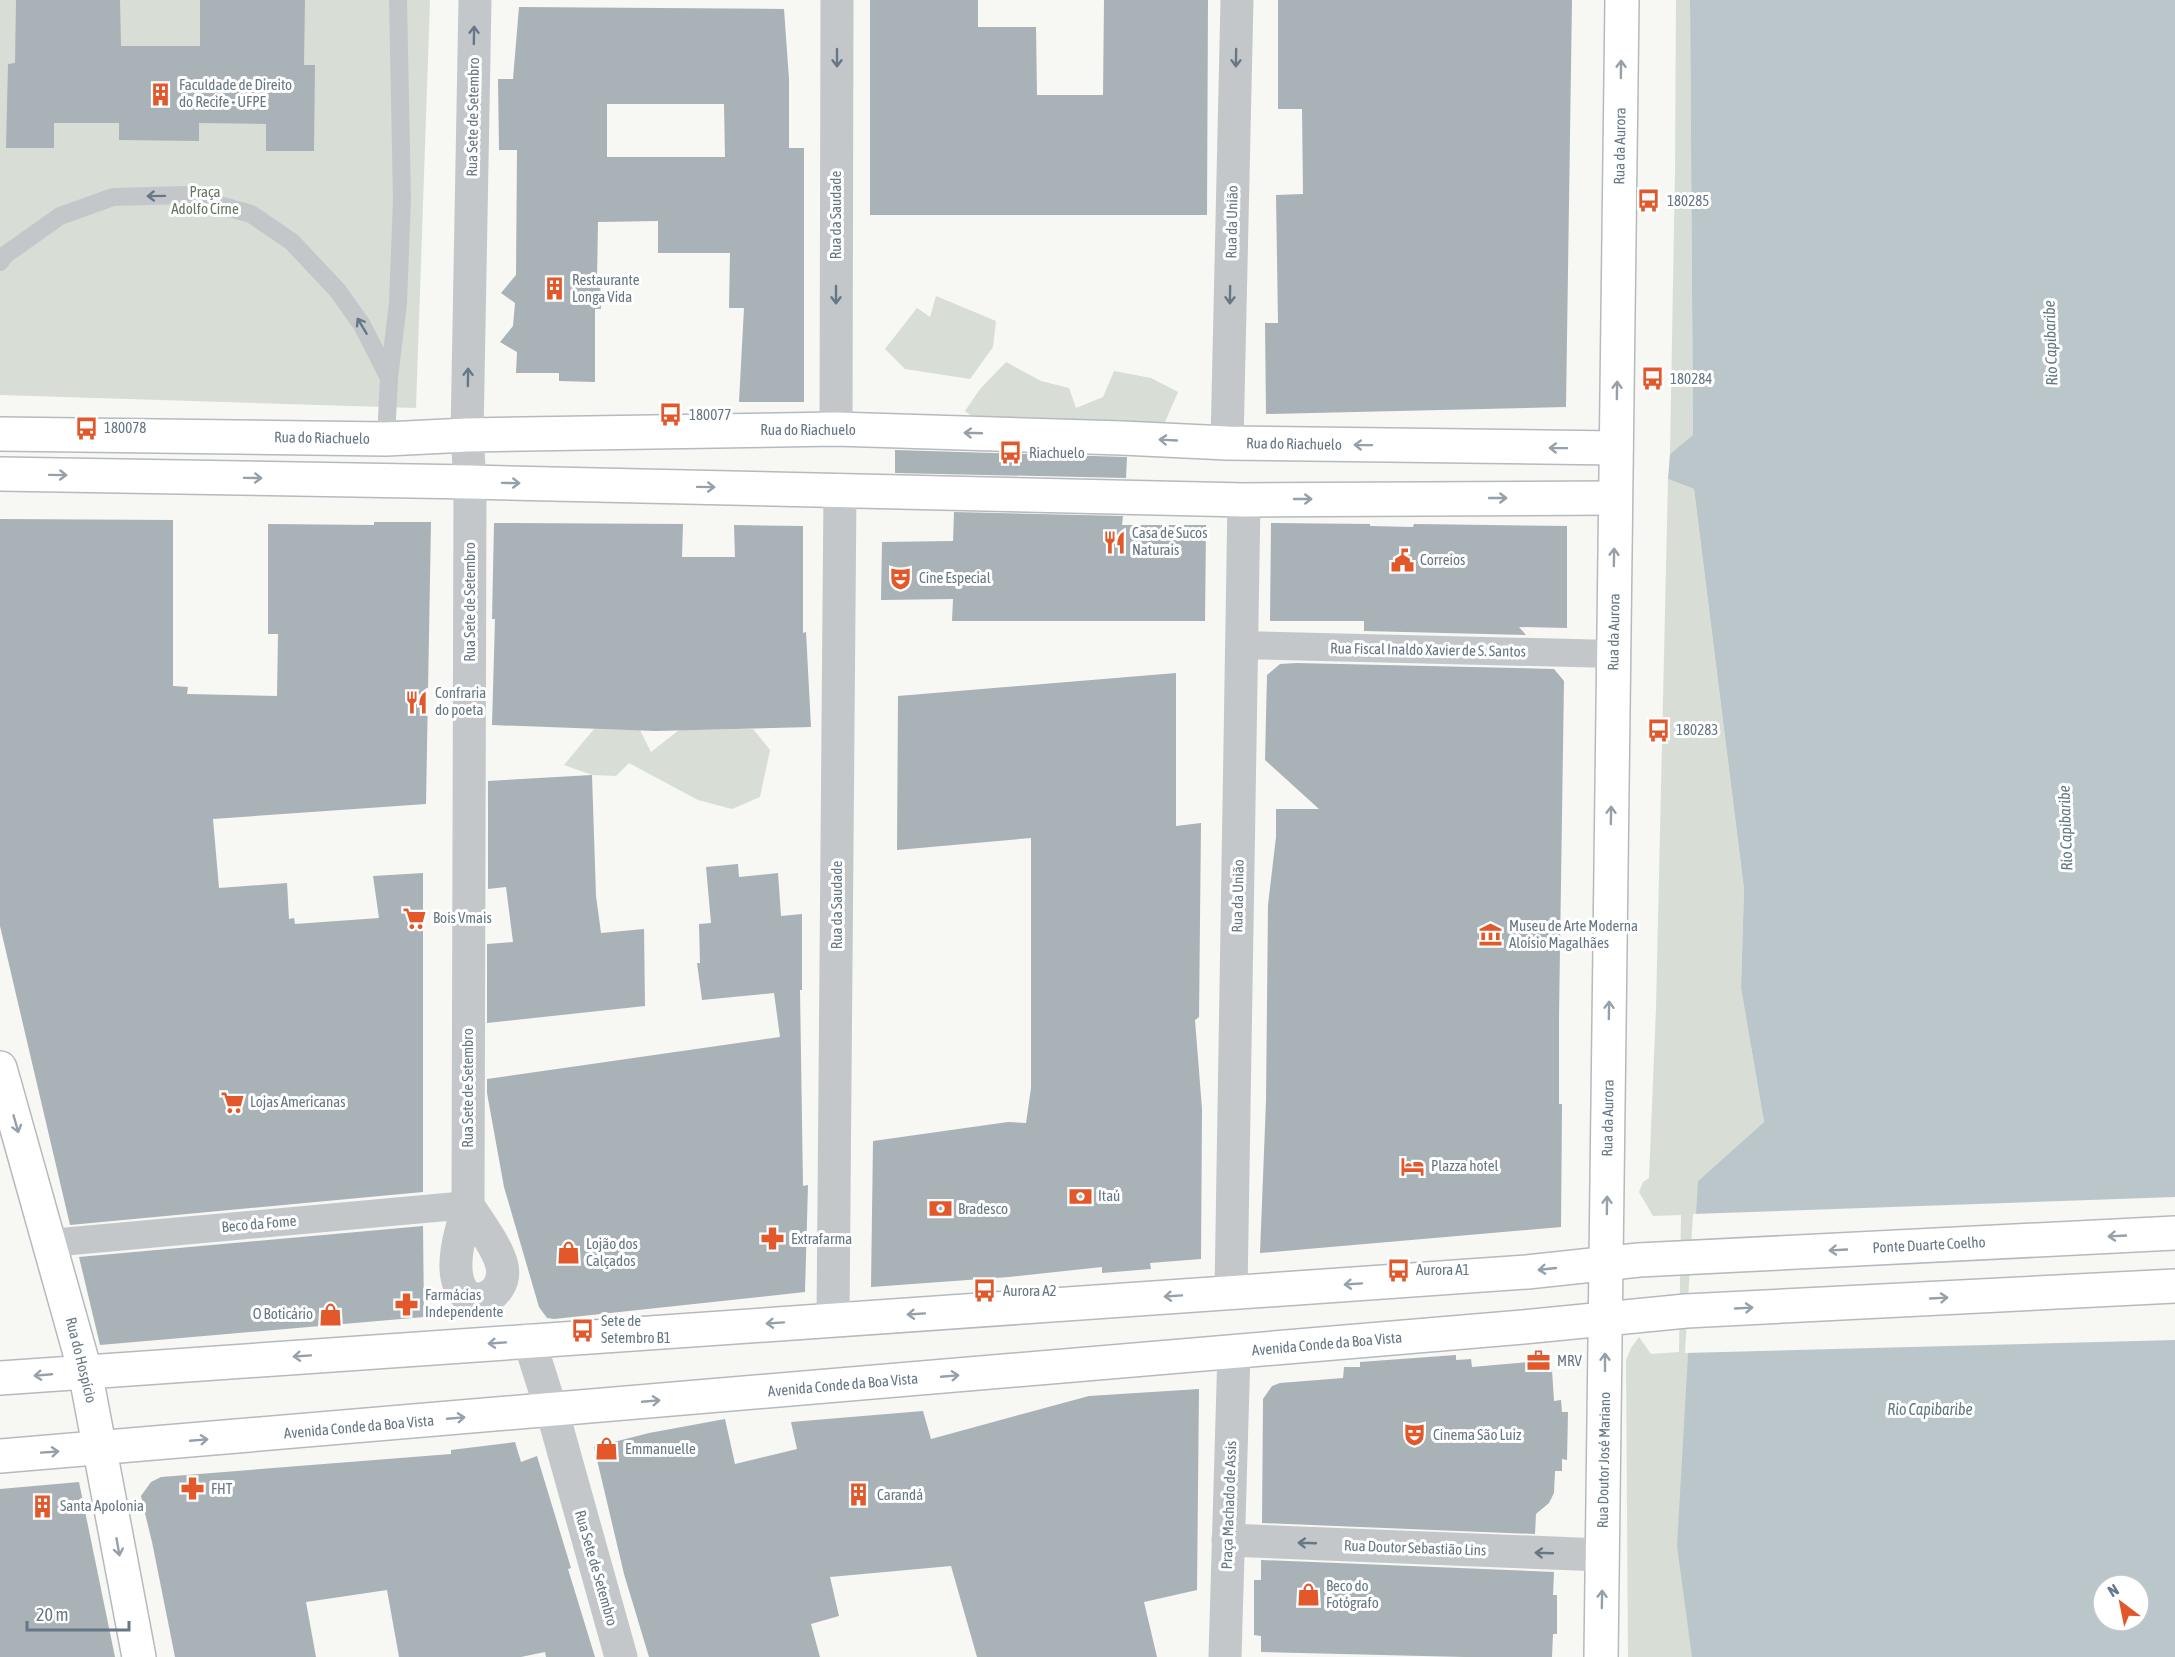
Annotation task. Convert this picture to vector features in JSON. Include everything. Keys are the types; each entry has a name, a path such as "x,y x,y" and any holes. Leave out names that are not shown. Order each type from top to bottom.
{"main road":[{"name":"Rua da Aurora","path":"1605,1263 1622,0"},
{"name":"Rua do Riachuelo","path":"0,434 386,439 467,435 836,429 1227,443 1616,448"},
{"path":"0,474 471,482 1244,500 1615,498"},
{"name":"Rua do Hospício","path":"0,1068 85,1371 139,1657"},
{"name":"Ponte Duarte Coelho","path":"1605,1263 2175,1233"},
{"path":"0,1378 1527,1272 1605,1263"},
{"name":"Rua Doutor José Mariano","path":"1601,1657 1605,1263"},
{"name":"Avenida Conde da Boa Vista","path":"0,1456 1234,1352 1686,1311 2175,1286"}],"street":[{"name":"Rua Sete de Setembro","path":"468,1205 471,482 467,435 475,0"},
{"name":"Rua da Saudade","path":"836,429 837,0"},
{"name":"Rua da União","path":"1227,443 1237,0"},
{"name":"Rua da Saudade","path":"833,1319 840,490"},
{"name":"Rua da União","path":"1231,1292 1244,500"},
{"name":"Rua Fiscal Inaldo Xavier de S. Santos","path":"1242,645 1613,654"},
{"name":"Beco da Fome","path":"50,1243 468,1205"},
{"name":"Rua Sete de Setembro","path":"530,1340 621,1657"},
{"name":"Praça Machado de Assis","path":"1225,1657 1234,1352"},
{"name":"Rua Doutor Sebastião Lins","path":"1228,1540 1602,1555"}],"lane":[{"path":"386,439 389,378 398,303 402,199 398,0"},
{"path":"0,262 5,255 60,216 113,197 184,195 251,214 292,242 338,291 362,325 389,378"}],"green space":[{"name":"Praça Adolfo Cirne","path":"0,0 430,0 416,408 0,395"},
{"path":"1676,0 1690,0 1693,436 1670,454 1675,171"},
{"path":"936,296 996,321 993,347 970,379 905,369 885,349 917,308 930,317"},
{"path":"1006,362 1041,381 1069,388 1076,408 1103,397 1114,371 1151,378 1178,392 1162,429 982,424 965,411 980,389"},
{"path":"1668,479 1694,489 1744,889 1741,988 1764,1122 1698,1181 1695,1657 1628,1657 1626,1360 1639,1337 1651,1354 1679,1352 1681,1215 1653,1216 1639,1192 1643,1182 1649,1178 1656,1008"},
{"path":"594,729 640,730 651,752 679,730 753,729 770,750 760,797 732,809 698,800 629,763 616,776 592,775 564,765"}],"water":[{"name":"Rio Capibaribe","path":"1690,0 2175,0 2175,1657 1692,1657 1677,1546 1698,1181 1764,1122 1741,988 1744,889 1694,489 1668,479 1670,454 1693,435"}],"pier":[{"path":"2175,1197 2175,1340 1685,1353 1693,1214"}],"building":[{"name":"Faculdade de Direito do Recife - UFPE","path":"16,0 120,0 121,46 200,46 200,0 305,0 304,65 315,65 314,151 266,151 266,124 199,123 199,141 119,140 119,123 54,123 54,148 6,148 8,64 15,63"},
{"path":"870,0 978,0 978,27 1036,27 1037,95 1103,95 1104,0 1208,0 1207,215 870,215"},
{"path":"1278,0 1572,0 1566,407 1266,414 1265,323 1278,323 1276,195 1303,194 1302,109 1278,109"},
{"path":"519,7 784,9 789,79 789,148 804,148 804,402 739,402 744,308 729,308 730,253 658,253 658,221 598,222 597,280 600,280 601,309 595,309 595,382 559,381 559,373 516,373 517,352 500,342 513,326 515,303 501,293 516,275 517,150 499,150 498,79 513,79","holes":["607,104 724,104 725,157 607,157"]},
{"path":"895,450 1127,457 1126,478 895,473"},
{"path":"954,512 1123,516 1122,525 1206,525 1205,621 952,621 953,599 881,600 882,542 953,541"},
{"path":"0,519 173,520 173,686 188,687 187,694 277,696 278,634 268,634 268,524 374,525 374,522 431,522 426,804 213,819 219,888 287,883 289,919 294,918 295,924 379,918 373,876 423,873 423,1192 70,1225 0,926"},
{"path":"494,523 683,524 682,557 735,557 734,525 803,526 803,633 806,632 811,727 655,731 492,725 495,619 492,619"},
{"path":"1271,523 1413,527 1414,524 1567,526 1567,628 1519,627 1526,635 1364,631 1364,621 1270,621"},
{"path":"1280,664 1554,669 1564,681 1559,1016 1559,1104 1562,1104 1561,1227 1260,1253 1266,1101 1268,905 1276,837 1276,809 1319,809 1265,760 1267,675"},
{"path":"1176,673 1176,826 1201,823 1199,1017 1195,1020 1202,1109 1201,1259 1150,1263 1151,1269 1102,1273 1102,1267 1009,1277 871,1287 873,1141 1008,1122 1026,1123 1031,1088 1031,838 897,850 898,696"},
{"path":"592,775 596,896 601,933 644,929 645,1006 487,1023 487,944 513,942 506,887 488,889 488,781"},
{"path":"738,864 739,877 778,873 781,916 802,914 802,990 800,990 803,1186 808,1185 805,1292 547,1318 539,1307 504,1187 487,1093 487,1079 780,1037 774,993 702,1000 697,963 700,963 699,924 711,923 706,867"},
{"path":"423,1226 424,1317 100,1345 79,1257"},
{"name":"Cinema São Luiz","path":"1456,1355 1456,1360 1471,1359 1472,1367 1539,1361 1552,1370 1554,1401 1561,1400 1562,1412 1568,1412 1567,1460 1562,1459 1562,1471 1555,1471 1554,1493 1549,1503 1536,1514 1535,1534 1262,1523 1263,1399 1272,1386 1280,1383 1343,1378 1344,1367 1360,1367 1360,1362"},
{"path":"1199,1389 1197,1590 1144,1602 1157,1657 977,1657 951,1566 830,1577 839,1616 811,1624 820,1657 649,1657 624,1574 594,1447 649,1433 725,1419 735,1464 797,1449 791,1422 923,1411 931,1439 1089,1396"},
{"path":"515,1442 521,1462 537,1456 595,1657 546,1657 545,1652 521,1657 399,1657 387,1590 306,1602 316,1657 175,1657 141,1496 151,1482 161,1477 451,1454 451,1450"},
{"path":"79,1482 115,1657 0,1657 0,1489"},
{"path":"1261,1560 1554,1572 1553,1595 1557,1595 1557,1634 1553,1634 1552,1657 1261,1652 1261,1636 1254,1635 1254,1580 1261,1580"}],"place":[{"name":"Faculdade de Direito do Recife - UFPE","path":"161,94"},
{"name":"180285","path":"1649,201"},
{"name":"Restaurante Longa Vida","path":"554,289"},
{"name":"180284","path":"1652,379"},
{"name":"180077","path":"671,415"},
{"name":"180078","path":"86,428"},
{"name":"Riachuelo","path":"1011,453"},
{"name":"Casa de Sucos Naturais","path":"1114,542"},
{"name":"Correios","path":"1402,560"},
{"name":"Cine Especial","path":"901,578"},
{"name":"Confraria do poeta","path":"417,702"},
{"name":"180283","path":"1658,730"},
{"name":"Bois Vmais","path":"415,918"},
{"name":"Museu de Arte Moderna Aloísio Magalhães","path":"1491,935"},
{"name":"Lojas Americanas","path":"232,1102"},
{"name":"Plazza hotel","path":"1413,1166"},
{"name":"Itaú","path":"1080,1196"},
{"name":"Bradesco","path":"940,1209"},
{"name":"Extrafarma","path":"773,1239"},
{"name":"Lojão dos Calçados","path":"568,1253"},
{"name":"Aurora A1","path":"1398,1270"},
{"name":"Aurora A2","path":"985,1291"},
{"name":"Farmácias Independente","path":"407,1304"},
{"name":"O Boticário","path":"331,1314"},
{"name":"Sete de Setembro B1","path":"583,1330"},
{"name":"MRV","path":"1539,1361"},
{"name":"Cinema São Luiz","path":"1415,1435"},
{"name":"Emmanuelle","path":"607,1449"},
{"name":"FHT","path":"193,1489"},
{"name":"Carandá","path":"859,1495"},
{"name":"Santa Apolonia","path":"42,1506"},
{"name":"Beco do Fotógrafo","path":"1308,1595"}]}
